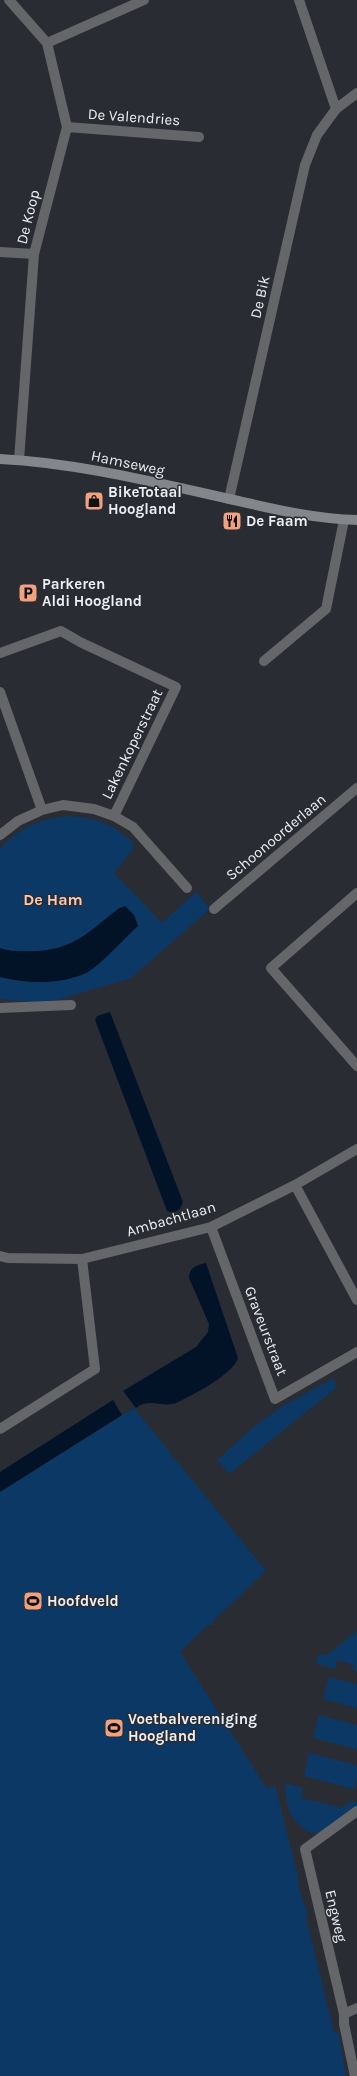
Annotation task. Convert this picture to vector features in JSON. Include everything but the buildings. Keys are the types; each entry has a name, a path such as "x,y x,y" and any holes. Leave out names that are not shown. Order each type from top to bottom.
{"street":[{"name":"De Koop","path":"9,0 47,43 67,127 34,254 18,460"},
{"path":"47,43 144,0"},
{"path":"299,0 336,109"},
{"name":"De Bik","path":"228,499 305,165 317,135 336,109 357,93"},
{"name":"De Valendries","path":"67,127 199,137"},
{"path":"0,252 34,254"},
{"name":"Hamseweg","path":"0,459 55,463 332,519 357,520"},
{"path":"264,661 326,609 344,520"},
{"name":"Lakenkoperstraat","path":"0,653 61,631 80,642 176,687 114,816"},
{"path":"0,692 42,810"},
{"name":"Schoonoorderlaan","path":"214,909 357,788"},
{"path":"0,835 18,821 42,810 63,805 94,809 114,816 133,827 187,888"},
{"path":"357,892 271,968 357,1066"},
{"path":"0,1008 71,1005"},
{"name":"Ambachtlaan","path":"0,1256 8,1258 82,1259 211,1227 294,1185 357,1149"},
{"path":"294,1185 357,1300"},
{"name":"Graveurstraat","path":"211,1227 275,1399 357,1352"},
{"path":"0,1429 95,1369 82,1259"},
{"name":"Engweg","path":"355,2076 344,2024 344,2014 305,1849 357,1811"},
{"path":"344,2014 357,2008"}],"shaded area":[{"path":"71,816 105,823 133,842 133,849 114,873 162,923 196,892 210,909 131,978 57,1000 32,1002 0,999 0,977 35,982 138,921 125,906 118,909 86,934 65,945 40,951 15,951 0,948 0,849 15,835 32,825 41,821"},
{"path":"125,906 134,915 138,926 88,972 67,979 44,982 21,981 0,977 0,948 15,951 40,951 65,945 86,934 118,909"},
{"path":"110,1012 183,1202 180,1209 173,1213 167,1211 95,1020 97,1016"},
{"path":"206,1263 238,1358 229,1371 211,1384 183,1400 171,1404 146,1403 136,1408 123,1391 196,1347 208,1332 209,1324 189,1278 190,1271 192,1269"},
{"path":"334,1378 336,1388 229,1474 217,1460 255,1426 281,1407"},
{"path":"113,1400 122,1415 0,1492 0,1472"},
{"name":"Voetbalvereniging Hoogland","path":"134,1408 266,1571 212,1622 214,1625 208,1625 180,1652 267,1789 275,1785 299,1881 298,1885 308,1916 306,1917 334,2032 338,2031 346,2076 0,2076 0,1492"},
{"path":"357,1631 357,1671 353,1671 354,1665 337,1660 335,1669 317,1664 319,1654 327,1655"},
{"path":"329,1677 357,1684 357,1708 323,1699"},
{"path":"319,1715 357,1725 357,1749 313,1738"},
{"path":"309,1753 357,1765 357,1778 354,1789 304,1776"},
{"path":"285,1783 303,1788 301,1798 343,1808 344,1805 347,1806 349,1801 357,1803 357,1808 325,1832 310,1833 297,1822 290,1812"}],"place":[{"name":"BikeTotaal Hoogland","path":"94,501"},
{"name":"De Faam","path":"232,521"},
{"name":"Parkeren Aldi Hoogland","path":"28,593"},
{"name":"Hoofdveld","path":"33,1601"},
{"name":"Voetbalvereniging Hoogland","path":"114,1728"}],"district":[{"name":"De Ham","path":"53,899"}]}
